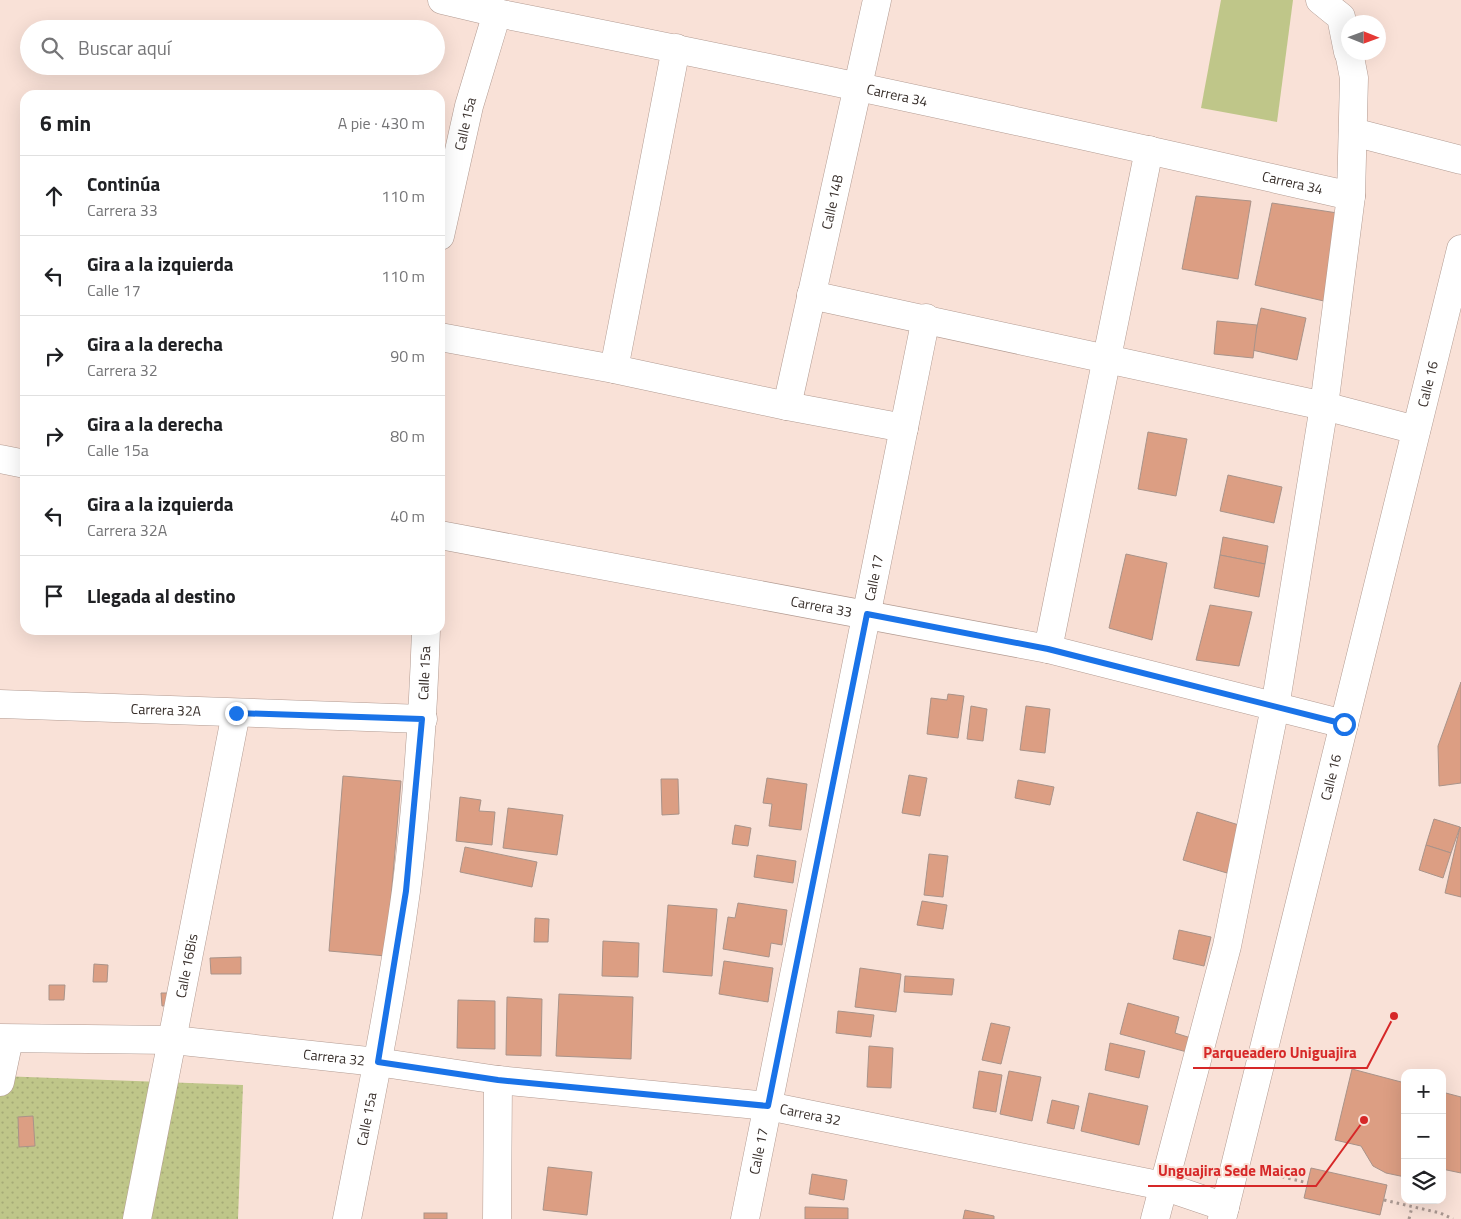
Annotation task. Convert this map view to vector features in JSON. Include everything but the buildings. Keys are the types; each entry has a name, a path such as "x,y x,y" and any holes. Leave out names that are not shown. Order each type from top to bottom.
{"main road":[{"name":"Carrera 34","path":"442,0 497,13 858,86 1351,196"},
{"name":"Calle 14B","path":"787,406 876,0"},
{"path":"1320,0 1341,17"},
{"name":"Calle 15a","path":"445,214 469,106 497,13"},
{"path":"614,369 676,48"},
{"path":"1155,1219 1227,946 1275,707 1324,406 1351,196 1354,78 1351,60"},
{"path":"1353,132 1461,160"},
{"path":"1048,649 1149,150"},
{"name":"Calle 16","path":"1224,1213 1461,249"},
{"path":"811,294 1324,406 1416,430"},
{"name":"Calle 17","path":"745,1219 926,318"},
{"path":"445,338 614,369 787,406 904,428"},
{"path":"0,459 20,463"},
{"name":"Carrera 33","path":"445,536 1048,649 1344,724"},
{"name":"Calle 15a","path":"347,1219 378,1062 406,891 422,719 426,635"},
{"name":"Carrera 32A","path":"0,704 422,719"},
{"name":"Calle 16Bis","path":"137,1219 236,713"},
{"path":"0,1082 4,1038"},
{"name":"Carrera 32","path":"4,1038 173,1040 378,1062 498,1080 768,1106 1164,1186 1224,1213"},
{"path":"497,1219 498,1080"}],"path":[{"path":"1235,1166 1308,1182"},
{"path":"1384,1200 1440,1213 1453,1219"},
{"path":"1409,1219 1412,1207"}],"green space":[{"path":"1221,0 1293,0 1277,122 1201,108"},
{"path":"0,1076 243,1085 238,1219 0,1219"}],"place":[{"name":"Parqueadero Uniguajira","path":"1394,1016"},
{"name":"Unguajira Sede Maicao","path":"1364,1120"}],"route":[{"path":"236,713 422,719 406,891 378,1062 498,1080 768,1106 867,614 1048,649 1344,724"}]}
